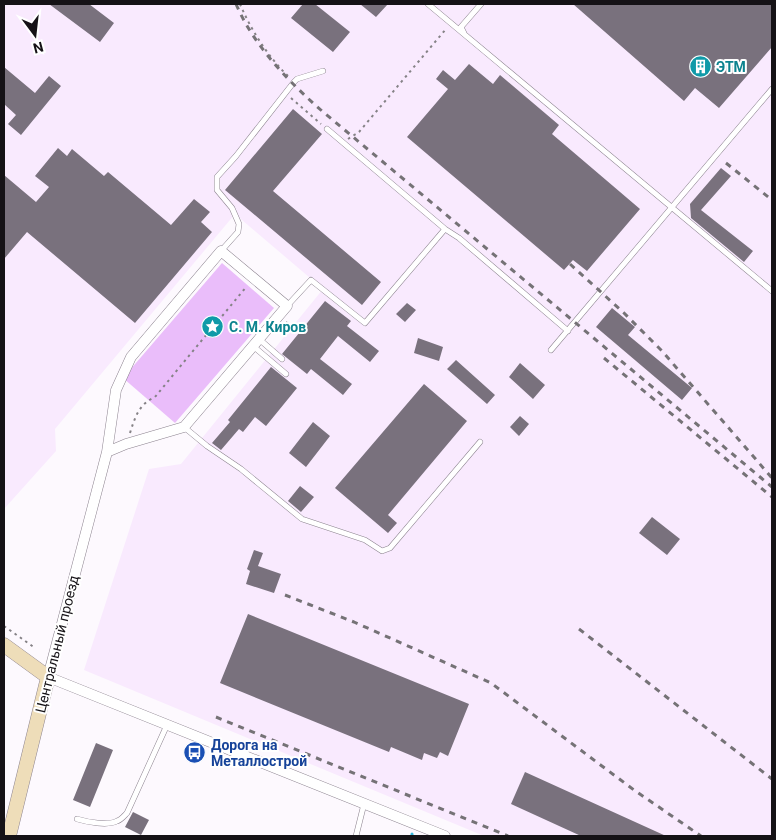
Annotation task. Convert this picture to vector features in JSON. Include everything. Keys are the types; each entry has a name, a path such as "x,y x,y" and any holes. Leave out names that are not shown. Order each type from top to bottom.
{"street":[{"path":"107,452 126,444 184,427 287,306 222,251"},
{"name":"Центральный проезд","path":"9,836 48,677 107,452 116,390 131,357 222,251"},
{"path":"4,645 48,677 445,836"}],"lane":[{"path":"428,4 772,291"},
{"path":"464,34 461,27 480,4"},
{"path":"222,251 238,232 239,224 232,208 217,190 217,177 297,79 323,71"},
{"path":"551,350 772,90"},
{"path":"327,129 568,331"},
{"path":"287,306 311,280 364,323 445,229"},
{"path":"256,342 282,359"},
{"path":"256,342 286,374"},
{"path":"184,427 207,446 241,468 302,518 365,540 382,551 390,548 480,442"},
{"path":"77,819 86,822 111,822 118,821 127,813 168,725"},
{"path":"356,836 364,804"}],"path":[{"path":"240,4 254,31 270,55 294,82"},
{"path":"342,142 359,132 451,23"},
{"path":"285,94 327,129"},
{"path":"218,321 254,279"},
{"path":"279,315 295,331"},
{"path":"213,319 218,321 221,325 220,334 211,336 207,334 205,324 213,319"},
{"path":"126,444 140,408 155,397 207,334"},
{"path":"4,626 35,648"}],"shaded area":[{"path":"4,4 772,4 772,836 484,836 84,670 149,469 181,464 323,289 235,214 55,429 56,451 4,509"},
{"path":"222,263 274,308 175,423 123,378"}],"building":[{"path":"49,4 89,4 114,23 100,42"},
{"path":"303,4 315,4 350,32 333,52 291,18"},
{"path":"360,4 388,4 376,17"},
{"name":"ЭТМ","path":"573,4 772,4 772,47 719,108 695,88 684,101"},
{"path":"469,64 493,84 500,75 559,125 552,134 640,209 587,271 573,260 564,270 407,137 448,89 436,79 443,70 455,80"},
{"path":"4,67 35,93 49,76 61,86 21,135 8,124 16,115 4,104"},
{"path":"293,109 322,134 273,191 381,282 362,305 225,190"},
{"path":"58,148 67,156 72,149 104,176 108,172 171,225 194,199 210,212 201,222 212,232 135,323 27,232 4,259 4,175 36,202 49,187 35,176"},
{"path":"721,168 731,176 701,210 753,251 744,262 691,218 690,204"},
{"path":"325,301 351,321 347,326 379,351 370,362 338,336 320,359 352,384 343,395 311,369 307,374 282,354"},
{"path":"407,303 416,310 405,322 396,314"},
{"path":"612,308 635,327 628,335 692,388 682,400 596,327"},
{"path":"418,338 443,347 439,361 414,353"},
{"path":"456,360 495,395 487,404 447,369"},
{"path":"520,363 545,385 533,399 509,377"},
{"path":"271,367 297,388 266,426 255,417 243,432 239,429 221,450 212,443"},
{"path":"424,384 467,421 388,515 397,523 388,533 335,488"},
{"path":"520,416 529,424 519,436 510,427"},
{"path":"313,422 330,436 306,467 289,453"},
{"path":"300,486 314,497 301,512 288,501"},
{"path":"652,517 680,539 667,555 639,533"},
{"path":"254,550 263,553 258,566 281,574 274,593 246,584 250,571 247,569"},
{"path":"248,614 469,704 448,756 440,752 437,758 424,753 422,760 391,747 389,752 220,683"},
{"path":"96,743 113,750 90,807 73,800"},
{"path":"525,772 666,836 581,836 511,804"},
{"path":"133,812 149,820 141,835 125,827"}],"railway":[{"path":"236,4 252,34 273,62 322,111 772,487"},
{"path":"726,163 772,200"},
{"path":"570,264 624,313 662,351 772,478"},
{"path":"604,358 772,497"},
{"path":"285,595 354,622 491,683 634,790 701,836"},
{"path":"579,629 772,779"},
{"path":"216,717 508,836"}],"place":[{"name":"ЭТМ","path":"700,67"},
{"name":"С. М. Киров","path":"213,327"},
{"name":"Дорога на Металлострой","path":"195,753"}]}
